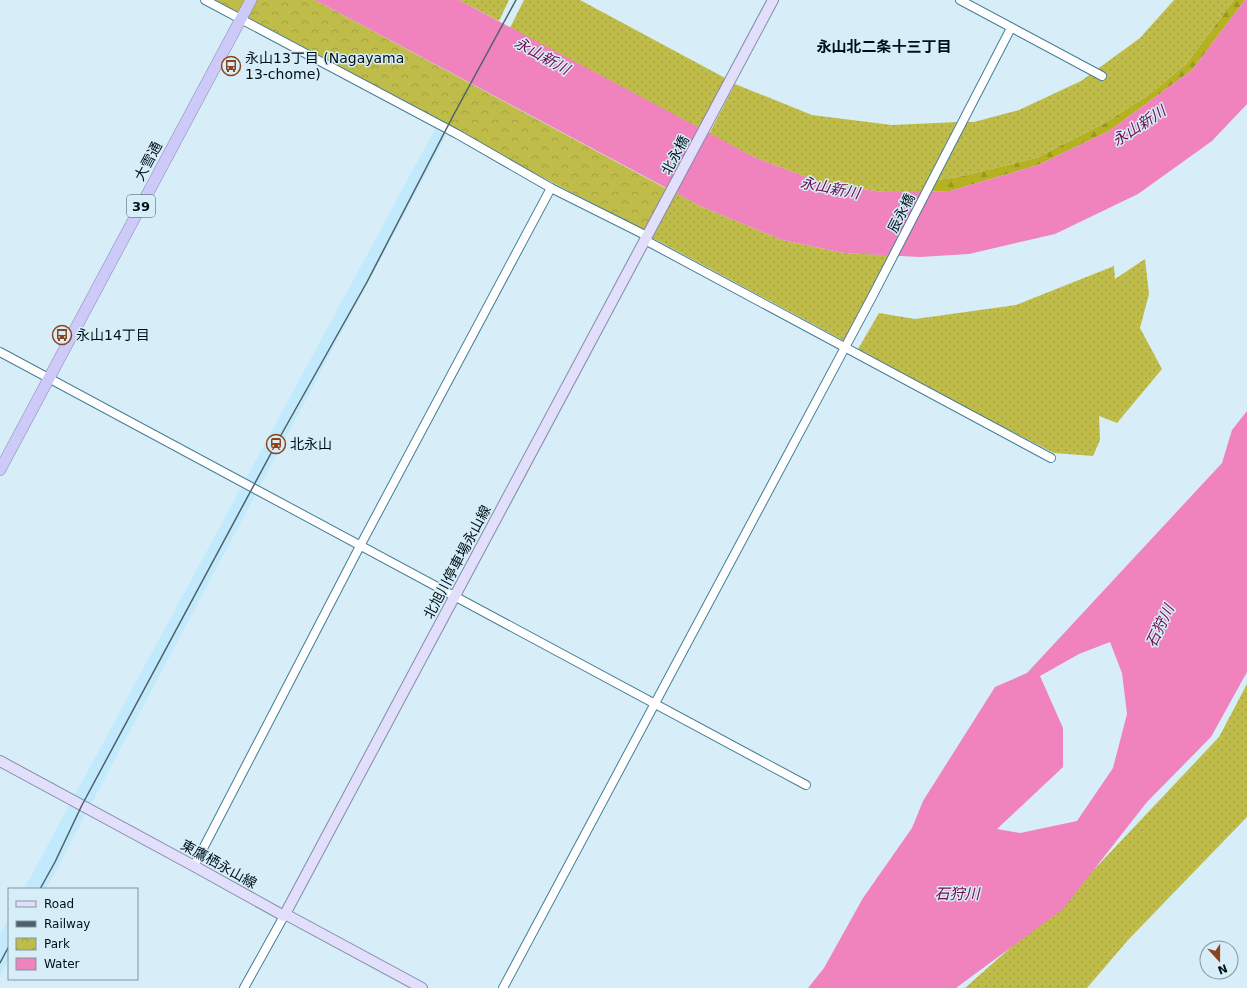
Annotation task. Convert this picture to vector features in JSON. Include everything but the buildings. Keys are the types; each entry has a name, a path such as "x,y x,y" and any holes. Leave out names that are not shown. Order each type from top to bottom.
{"highway":[{"name":"大雪通","path":"49,379 251,0"},
{"name":"39","path":"0,470 49,379"}],"main road":[{"name":"北永橋","path":"654,223 773,0"},
{"name":"北旭川停車場永山線","path":"284,915 654,223"},
{"name":"東鷹栖永山線","path":"0,761 422,988"}],"street":[{"path":"205,0 457,134 551,188 1051,458"},
{"path":"960,0 1102,76"},
{"name":"辰永橋","path":"503,988 873,295 1011,28"},
{"path":"194,866 360,546 551,188"},
{"path":"0,352 806,785"},
{"path":"244,988 284,915"}],"shaded area":[{"path":"435,129 446,136 47,888 25,888"},
{"path":"8,920 8,960 0,976 0,934"}],"green space":[{"path":"205,0 247,0 237,17"},
{"path":"257,0 315,0 667,189 645,231 244,21"},
{"path":"459,0 509,0 499,21"},
{"path":"524,0 580,0 727,79 699,128 510,28"},
{"path":"1174,0 1234,0 1186,64 1150,94 1105,123 1036,158 958,177 937,180 965,122 974,122 1019,110 1081,81 1140,38"},
{"path":"1234,0 1245,0 1192,70 1109,131 1038,165 950,191 932,191 937,180 958,177 1036,158 1105,123 1150,94 1186,64"},
{"path":"735,84 812,115 892,125 957,122 921,192 883,192 825,184 756,158 709,134"},
{"path":"676,193 700,206 782,240 844,253 889,255 844,341 651,237"},
{"path":"1145,259 1149,294 1140,328 1162,369 1117,423 1099,416 1100,440 1093,456 1054,453 964,407 858,349 879,313 915,319 1016,305 1114,266 1115,279"},
{"path":"1247,684 1247,817 1128,940 1087,988 965,988 1072,893 1219,737"}],"water":[{"name":"永山新川","path":"315,0 459,0 756,158 825,184 883,192 950,191 1038,165 1109,131 1192,70 1245,0 1247,0 1247,104 1212,141 1138,194 1055,234 969,254 920,257 844,253 782,240 700,206"},
{"name":"石狩川","path":"1247,411 1247,672 1211,737 1147,802 1063,909 956,988 808,988 824,968 863,898 912,828 923,801 995,687 1027,673 1222,463 1232,430","holes":["1110,642 1122,673 1127,714 1113,768 1077,821 1020,833 997,829 1063,767 1063,728 1040,676 1079,654"]}],"railway":[{"path":"41,888 55,862 82,805 276,444 367,282 453,116 516,0"},
{"path":"0,963 8,948"}],"place":[{"name":"永山13丁目 (Nagayama 13-chome)","path":"231,66"},
{"name":"永山14丁目","path":"62,335"},
{"name":"北永山","path":"276,444"}],"district":[{"name":"永山北二条十三丁目","path":"884,47"}]}
